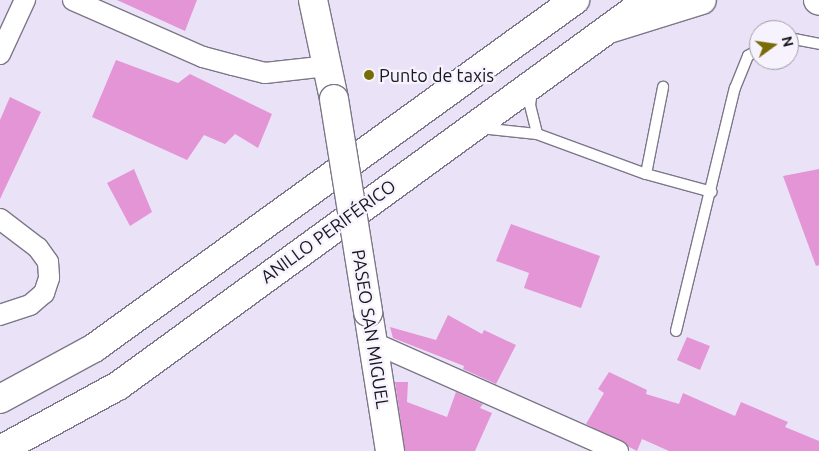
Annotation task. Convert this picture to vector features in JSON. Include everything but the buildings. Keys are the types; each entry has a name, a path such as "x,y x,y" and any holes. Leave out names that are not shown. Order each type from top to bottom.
{"main road":[{"name":"PASEO SAN MIGUEL","path":"313,0 334,99 390,451"},
{"path":"0,399 94,348 575,0"},
{"name":"ANILLO PERIFÉRICO","path":"0,450 118,386 471,127 648,0"},
{"path":"606,30 702,0"}],"street":[{"path":"0,54 25,0"},
{"path":"73,0 203,57 232,65 266,73 327,66"},
{"path":"0,219 38,248 48,262 49,278 44,293 30,305 0,315"},
{"path":"374,343 618,451"}],"lane":[{"path":"799,40 819,44"},
{"path":"676,331 712,192 734,88 749,55"},
{"path":"533,82 530,105 537,134"},
{"path":"646,174 662,87"},
{"path":"471,127 537,134 646,174 712,192"}],"place":[{"name":"Punto de taxis","path":"369,75"}]}
